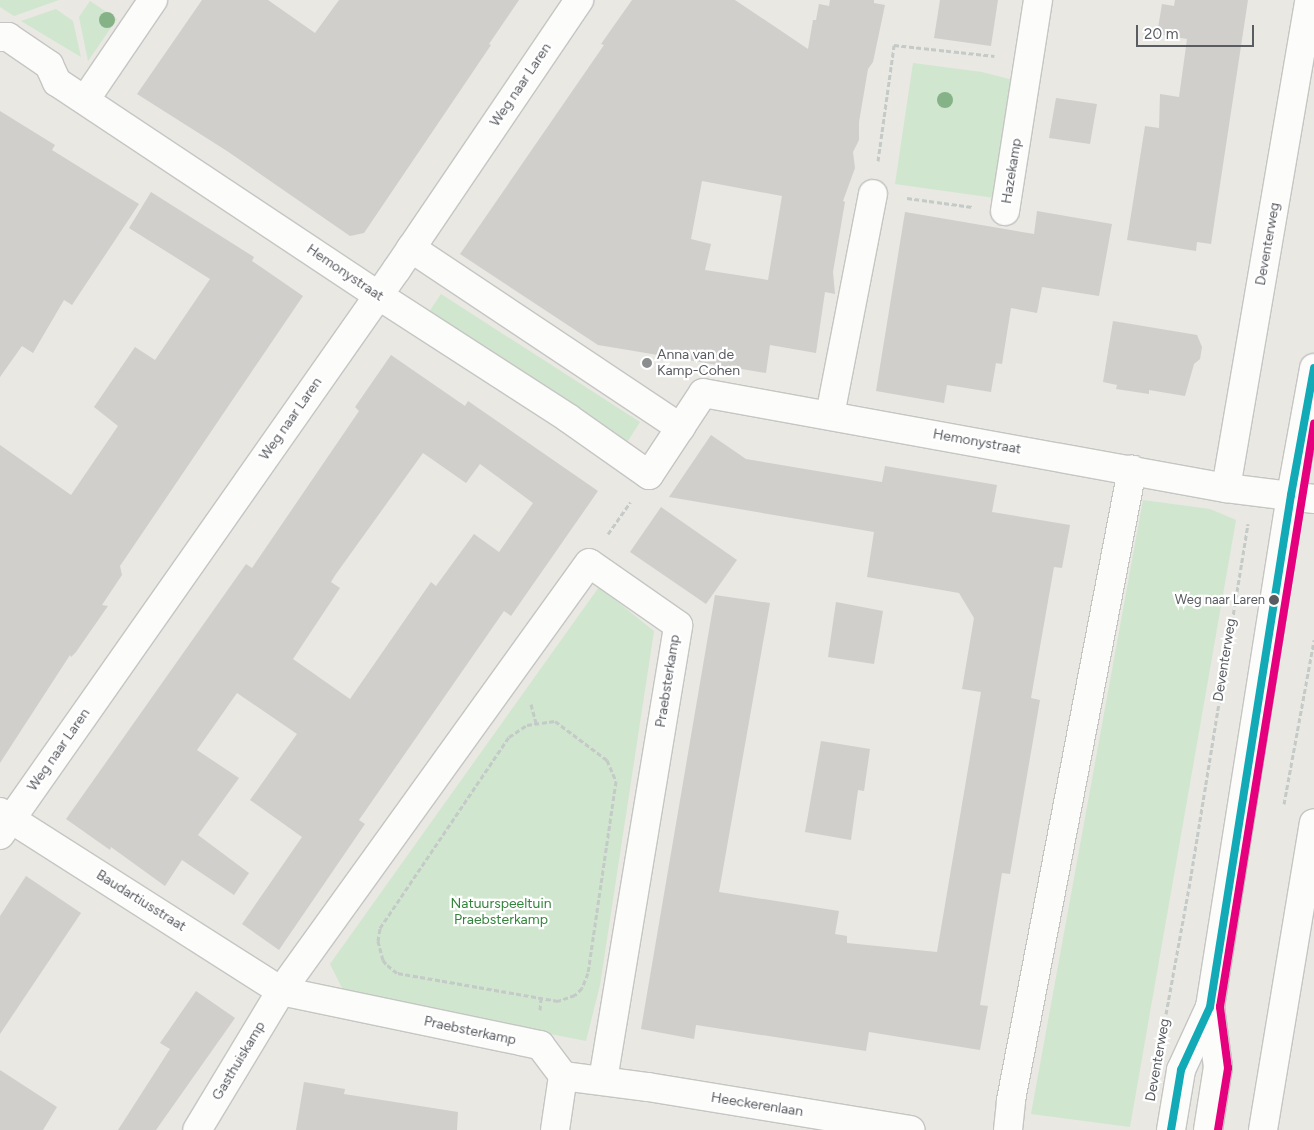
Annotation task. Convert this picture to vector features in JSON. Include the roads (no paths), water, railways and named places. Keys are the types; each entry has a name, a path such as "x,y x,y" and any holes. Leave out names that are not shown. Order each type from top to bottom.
{"street":[{"path":"84,100 153,0"},
{"name":"Weg naar Laren","path":"4,822 378,296 579,0"},
{"name":"Hazekamp","path":"1005,211 1038,0"},
{"name":"Deventerweg","path":"1226,488 1309,0"},
{"name":"Hemonystraat","path":"0,37 8,37 49,65 57,82 378,296 568,418 648,475 703,393 1226,488 1303,497"},
{"path":"830,415 873,194"},
{"path":"411,248 681,428"},
{"name":"Deventerweg","path":"1171,1130 1181,1070 1210,1007 1303,497 1314,368"},
{"path":"1008,1130 1011,1100 1132,470"},
{"name":"Praebsterkamp","path":"563,1076 540,1045 281,991 589,563 678,625 604,1080"},
{"name":"Baudartiusstraat","path":"4,822 281,991"},
{"path":"1263,1130 1314,823"},
{"name":"Gasthuiskamp","path":"196,1130 281,991"},
{"name":"Deventerweg","path":"1208,1130 1218,1067 1210,1007"},
{"path":"555,1130 563,1076 604,1080"},
{"name":"Heeckerenlaan","path":"604,1080 911,1130"}],"place":[{"name":"Anna van de Kamp-Cohen","path":"647,363"},
{"name":"Weg naar Laren","path":"1274,600"}],"park label":[{"name":"Natuurspeeltuin Praebsterkamp","path":"501,912"}]}
